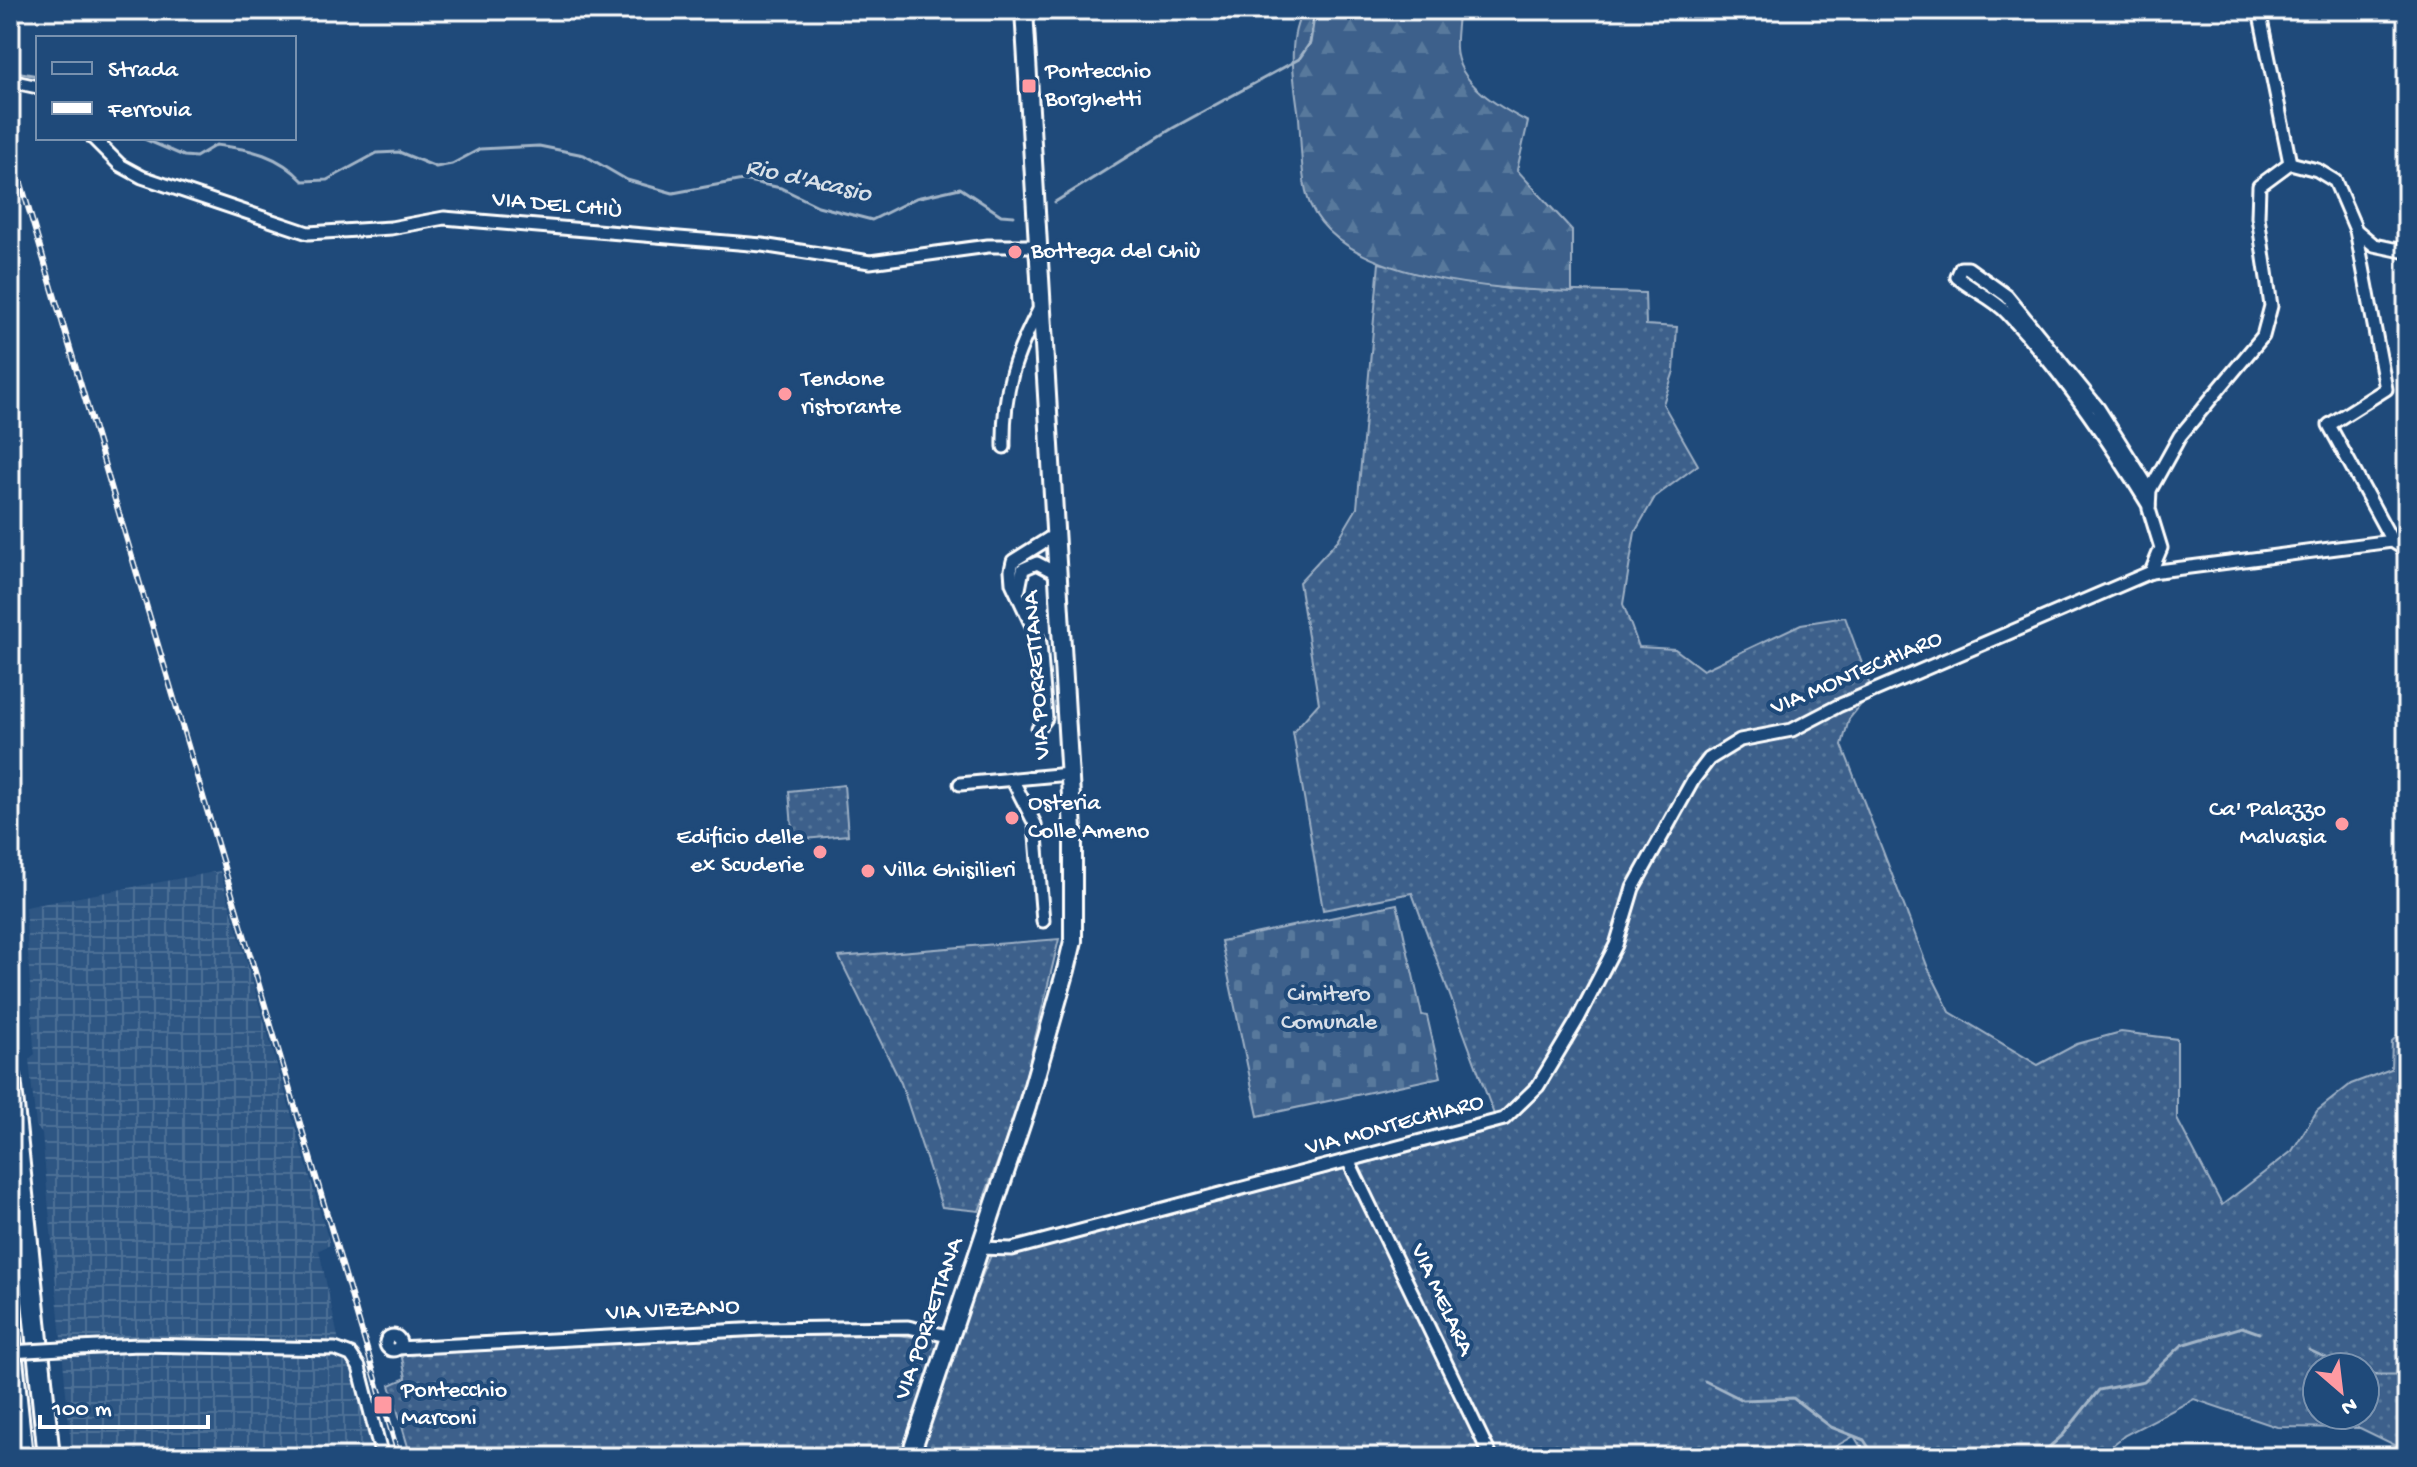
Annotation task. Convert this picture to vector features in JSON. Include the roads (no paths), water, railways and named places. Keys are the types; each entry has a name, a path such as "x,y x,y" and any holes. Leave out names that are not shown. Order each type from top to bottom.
{"highway":[{"path":"10,1077 49,1457"},
{"path":"10,1340 22,1457"}],"main road":[{"name":"VIA PORRETTANA","path":"910,1457 1027,1107 1073,941 1069,774 1024,10"}],"street":[{"path":"2259,10 2290,163"},
{"path":"10,81 36,87"},
{"name":"VIA DEL CHIÙ","path":"95,140 120,165 142,177 308,233 391,228 444,218 748,244 870,262 988,246 1039,246"},
{"path":"2290,163 2317,170 2335,181 2356,230 2386,389 2329,425 2392,541 2407,551"},
{"path":"2149,506 2150,490 2180,436 2263,336 2271,306 2258,217 2259,186 2290,163"},
{"path":"2356,230 2374,245 2407,252"},
{"path":"2150,490 2098,408 2007,296 1968,268 1961,268 1956,273 1957,277 2005,310 2124,465 2149,506 2161,548 2151,572"},
{"path":"1004,447 1004,409 1012,366 1042,305"},
{"path":"1038,729 1046,718 1040,643 1012,583 1013,561 1053,536"},
{"name":"VIA MONTECHIARO","path":"980,1248 1012,1249 1504,1119 1538,1086 1616,945 1633,888 1693,780 1709,759 1740,740 1792,730 1852,700 2151,572 2392,541"},
{"path":"1021,602 1018,582 1023,569 1037,563 1055,565"},
{"path":"960,784 1069,774"},
{"path":"1012,779 1035,824 1043,921"},
{"name":"VIA MELARA","path":"1349,1162 1491,1457"},
{"name":"VIA VIZZANO","path":"399,1345 412,1347 762,1329 908,1327 948,1336"},
{"path":"10,1352 139,1345 335,1349 351,1355 359,1367 382,1457"}],"waterway":[{"name":"Rio d'Acasio","path":"1055,202 1173,128 1299,59 1310,43 1315,10"},
{"name":"Rio d'Acasio","path":"10,71 36,76"},
{"name":"Rio d'Acasio","path":"147,140 184,156 196,157 216,145 253,151 274,159 303,181 327,180 377,153 399,152 436,167 452,164 480,149 539,146 584,155 627,180 673,193 743,180 781,188 818,206 872,220 916,198 960,188 1001,215 1014,216"},
{"path":"2038,1457 2063,1435 2099,1390 2144,1381 2182,1345 2242,1327 2259,1333"},
{"path":"2381,1375 2407,1375"},
{"path":"1705,1381 1743,1400 1793,1398 1831,1427 1864,1440 1875,1457"}],"railway":[{"path":"10,146 399,1457"}],"place":[{"name":"Pontecchio Borghetti","path":"1029,86"},
{"name":"Bottega del Chiù","path":"1015,252"},
{"name":"Tendone ristorante","path":"785,394"},
{"name":"Osteria Colle Ameno","path":"1012,818"},
{"name":"Ca' Palazzo Malvasia","path":"2342,824"},
{"name":"Edificio delle ex Scuderie","path":"820,852"},
{"name":"Villa Ghisilieri","path":"868,871"},
{"name":"Pontecchio Marconi","path":"383,1405"}],"park label":[{"name":"Cimitero Comunale","path":"1329,1009"}]}
